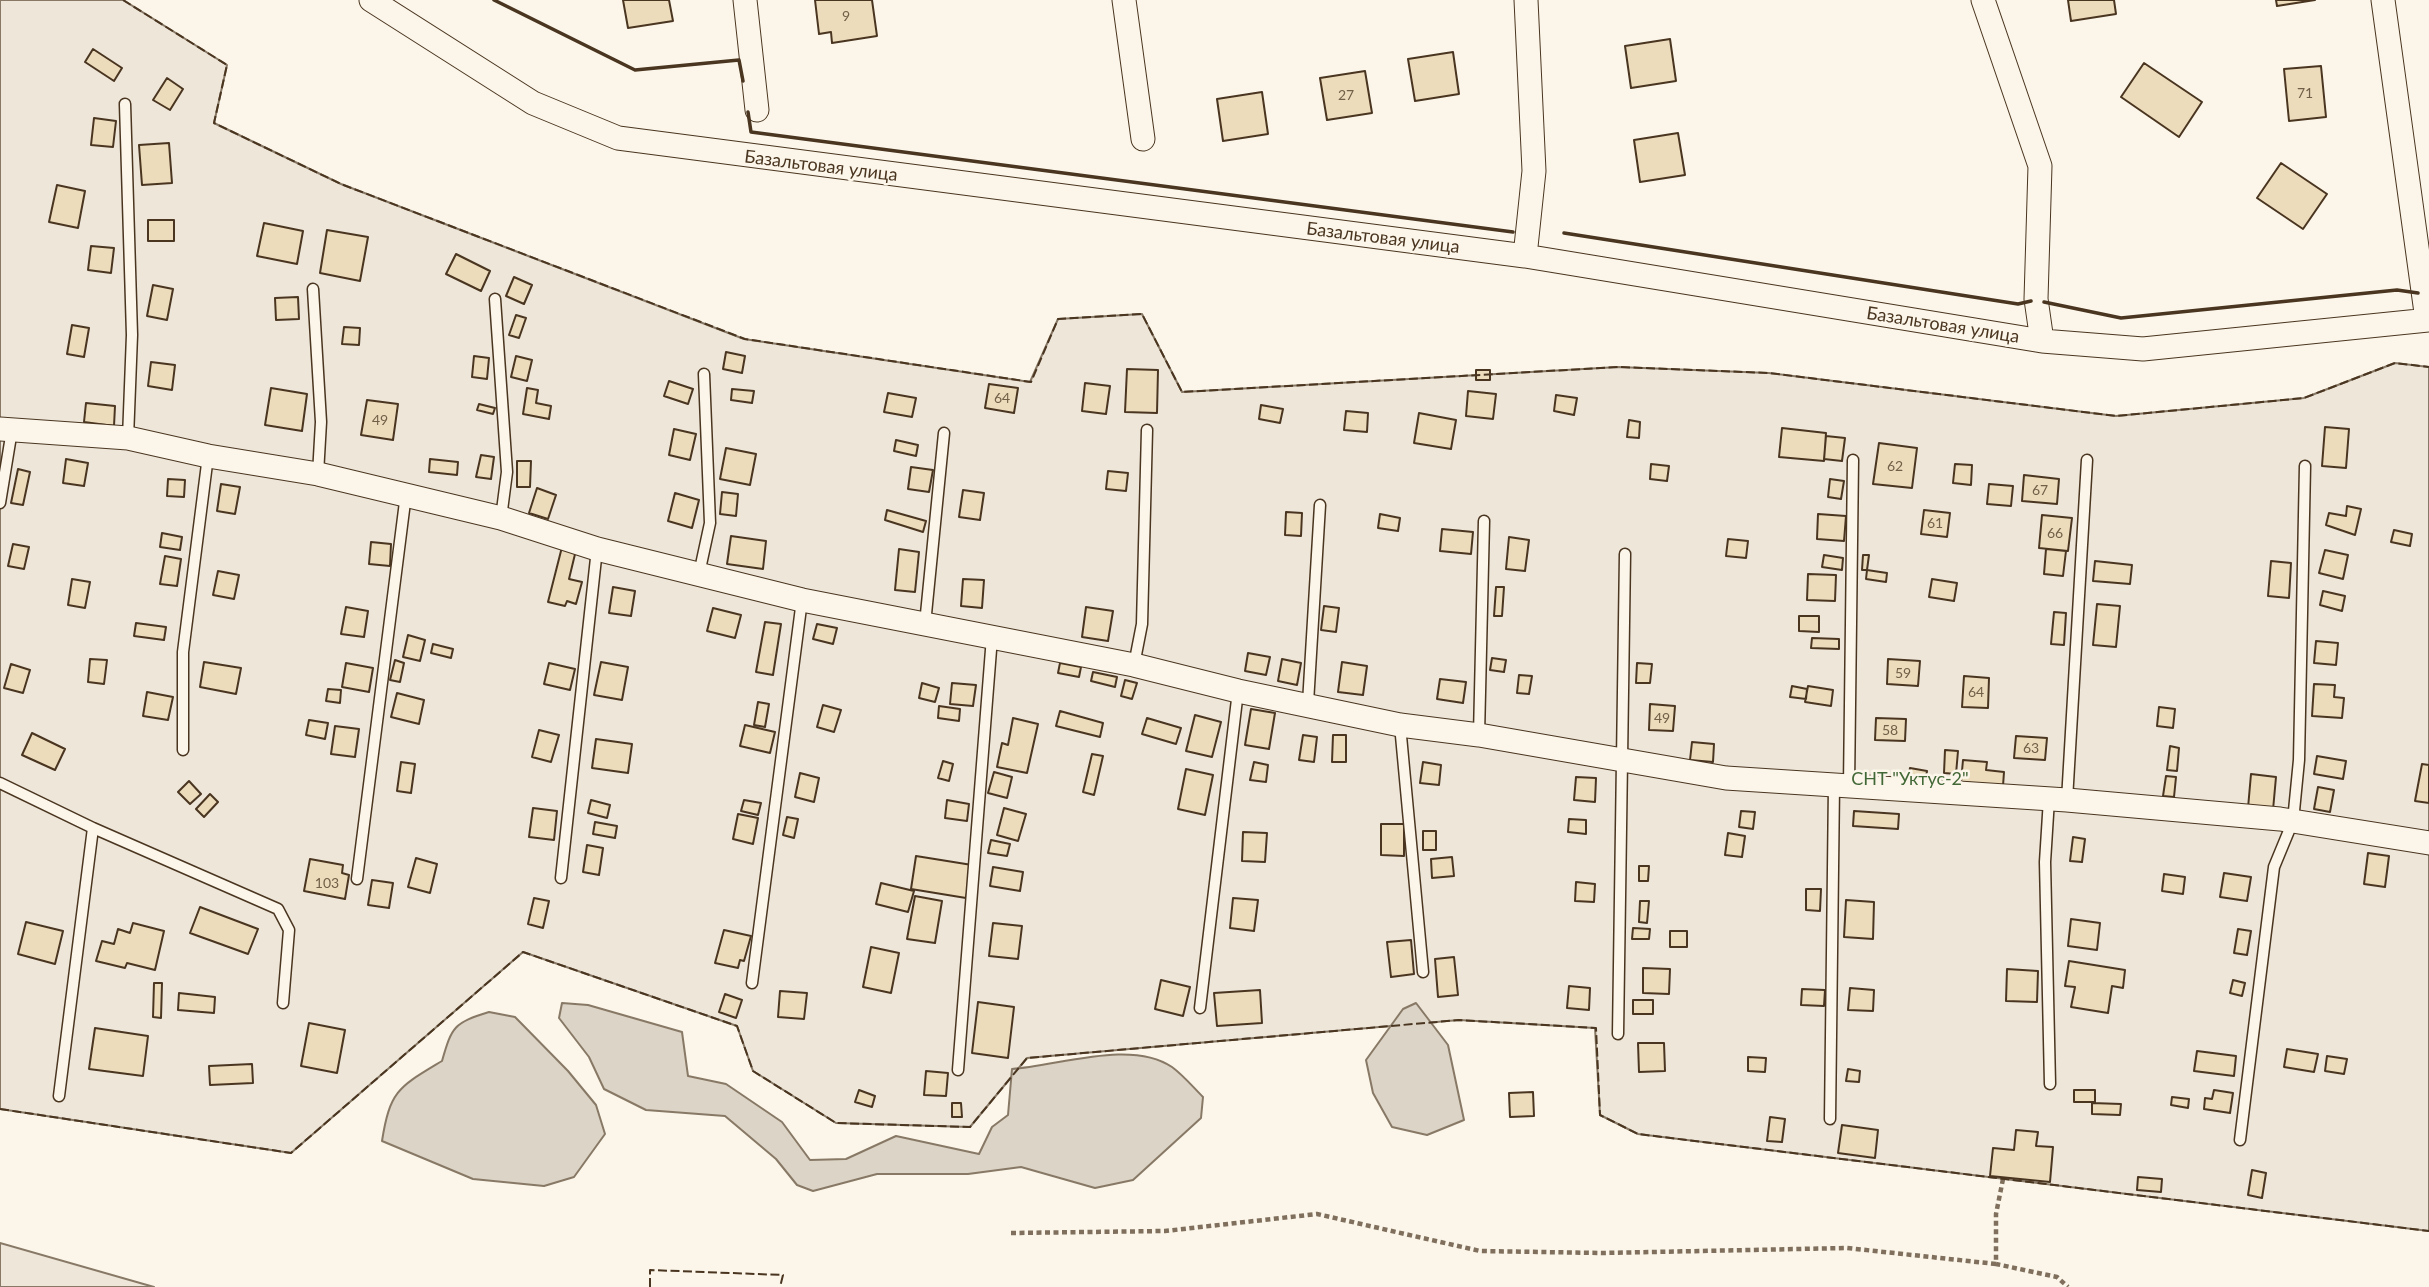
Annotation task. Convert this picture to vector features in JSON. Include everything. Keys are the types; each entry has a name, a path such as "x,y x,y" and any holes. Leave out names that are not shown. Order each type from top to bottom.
{"street":[{"name":"Базальтовая улица","path":"371,0 533,103 618,138 1525,256 2042,341 2143,349 2428,320"},
{"path":"745,0 757,110"},
{"path":"1124,0 1143,139"},
{"path":"1525,256 1534,171 1526,0"},
{"path":"1983,0 2040,166 2036,299 2042,341"},
{"path":"2383,0 2428,320"},
{"path":"6,430 128,438 208,456 318,474 501,517 597,550 802,600 1134,665 1238,691 1308,703 1400,725 1479,734 1622,762 1726,778 2058,799 2293,821 2429,843"}],"lane":[{"path":"125,104 132,335 128,438"},
{"path":"313,289 321,422 318,474"},
{"path":"495,299 507,472 501,517"},
{"path":"699,575 710,523 704,374"},
{"path":"0,502 6,430"},
{"path":"1134,665 1142,624 1147,430"},
{"path":"925,624 944,433"},
{"path":"183,750 183,652 208,456"},
{"path":"1830,1119 1853,460"},
{"path":"2050,1084 2045,862 2058,799 2087,460"},
{"path":"2240,1140 2274,867 2293,821 2299,760 2305,466"},
{"path":"357,879 406,494"},
{"path":"1308,703 1321,505"},
{"path":"1479,734 1484,521"},
{"path":"561,878 597,550"},
{"path":"1618,1034 1625,554"},
{"path":"752,983 802,600"},
{"path":"958,1070 992,637"},
{"path":"1200,1008 1238,691"},
{"path":"1400,725 1423,972"},
{"path":"0,783 93,828 278,909 289,930 283,1003"},
{"path":"59,1096 93,828"}],"path":[{"path":"1996,1264 1996,1214 2003,1179"},
{"path":"1011,1233 1165,1231 1317,1214 1479,1251 1603,1253 1847,1248 1996,1264 2057,1277 2068,1287"}],"green space":[{"name":"СНТ \"Уктус-2\"","path":"0,0 123,0 227,65 214,123 341,184 744,339 1030,382 1058,319 1142,314 1182,392 1618,367 1769,373 2116,416 2304,398 2395,363 2429,367 2429,1231 1638,1134 1600,1115 1595,1028 1459,1020 1027,1058 970,1127 836,1123 753,1071 737,1026 523,952 291,1153 0,1109"},
{"path":"0,1243 154,1287 0,1287"}],"shaded area":[{"path":"562,1003 588,1005 682,1032 688,1076 726,1084 782,1122 810,1160 846,1159 896,1136 979,1154 992,1127 1008,1115 1012,1069 1094,1056 1136,1055 1155,1059 1172,1067 1203,1097 1201,1118 1133,1180 1095,1188 1021,1167 968,1174 877,1174 813,1191 797,1185 776,1159 725,1116 646,1110 604,1089 589,1057 559,1018"},
{"path":"1416,1003 1448,1045 1464,1120 1427,1135 1392,1127 1373,1093 1366,1060 1403,1009"},
{"path":"489,1012 515,1017 568,1071 596,1105 605,1134 574,1177 544,1186 473,1179 382,1141 389,1111 399,1092 406,1084 442,1061 452,1033 461,1023"}],"building":[{"path":"623,0 669,0 673,21 628,28"},
{"path":"815,0 872,0 877,36 832,43 831,32 819,34"},
{"path":"2068,0 2114,0 2116,14 2071,21"},
{"path":"2276,0 2315,0 2277,6"},
{"path":"1670,39 1676,81 1631,88 1625,46"},
{"path":"93,49 122,68 114,81 85,62"},
{"path":"1453,52 1459,94 1415,101 1408,59"},
{"path":"2144,63 2202,102 2179,137 2121,97"},
{"path":"2321,66 2326,117 2289,121 2284,69"},
{"path":"1365,71 1372,113 1327,120 1320,78"},
{"path":"167,78 183,89 170,110 153,100"},
{"path":"1262,92 1268,134 1223,141 1217,99"},
{"path":"94,118 116,121 113,147 91,145"},
{"path":"1678,133 1685,175 1640,182 1634,140"},
{"path":"169,143 172,183 142,185 139,145"},
{"path":"2281,163 2327,194 2303,229 2257,198"},
{"path":"57,185 85,191 78,228 49,222"},
{"path":"148,220 174,220 174,241 148,241"},
{"path":"264,223 303,231 297,264 257,256"},
{"path":"327,230 368,237 360,281 320,273"},
{"path":"91,246 114,248 111,273 88,270"},
{"path":"456,254 490,271 481,291 446,274"},
{"path":"514,277 532,285 524,304 506,296"},
{"path":"153,285 173,289 167,320 147,316"},
{"path":"298,297 299,319 276,320 275,298"},
{"path":"516,315 526,318 519,338 509,335"},
{"path":"72,325 89,328 84,357 67,354"},
{"path":"344,327 360,328 359,345 342,344"},
{"path":"726,352 745,356 742,373 723,369"},
{"path":"474,356 489,358 487,379 472,377"},
{"path":"516,356 532,360 527,381 511,377"},
{"path":"151,362 175,365 172,390 148,386"},
{"path":"1127,369 1158,370 1157,413 1125,412"},
{"path":"1476,370 1490,370 1490,380 1476,380"},
{"path":"669,381 693,389 688,404 664,396"},
{"path":"1085,383 1110,386 1106,414 1082,411"},
{"path":"989,384 1018,388 1014,413 985,408"},
{"path":"271,388 307,394 302,431 265,425"},
{"path":"527,388 538,390 536,403 551,406 549,419 523,414"},
{"path":"732,389 754,391 752,403 731,400"},
{"path":"1468,391 1496,394 1493,419 1466,416"},
{"path":"888,393 916,398 912,417 884,412"},
{"path":"1556,395 1577,398 1574,415 1554,411"},
{"path":"367,400 398,404 393,440 361,435"},
{"path":"86,403 115,406 114,426 84,422"},
{"path":"479,404 495,408 493,414 477,410"},
{"path":"1261,405 1283,409 1280,423 1259,419"},
{"path":"1346,411 1368,413 1367,432 1344,430"},
{"path":"1419,413 1456,420 1451,449 1414,443"},
{"path":"1629,420 1640,422 1639,438 1627,437"},
{"path":"2325,427 2349,429 2346,468 2322,466"},
{"path":"1782,428 1826,433 1824,461 1779,457"},
{"path":"674,429 696,434 690,460 669,455"},
{"path":"1826,436 1845,438 1842,461 1824,459"},
{"path":"896,440 918,445 916,456 894,451"},
{"path":"1879,443 1917,448 1912,488 1873,484"},
{"path":"726,448 756,454 750,485 720,479"},
{"path":"481,455 494,457 491,479 476,477"},
{"path":"66,459 88,463 84,486 63,483"},
{"path":"430,459 458,462 457,475 429,472"},
{"path":"517,461 531,461 530,487 517,487"},
{"path":"1651,464 1669,466 1667,481 1650,479"},
{"path":"1955,464 1972,465 1971,485 1953,483"},
{"path":"911,467 933,470 929,492 908,489"},
{"path":"18,469 30,472 23,505 11,503"},
{"path":"1108,471 1128,473 1126,491 1106,489"},
{"path":"2024,475 2059,479 2057,504 2022,501"},
{"path":"168,479 185,480 184,497 167,496"},
{"path":"1830,479 1844,481 1841,499 1828,497"},
{"path":"221,484 240,487 235,514 217,511"},
{"path":"1989,484 2013,486 2011,506 1987,504"},
{"path":"537,488 556,495 548,519 529,513"},
{"path":"963,490 984,493 980,520 959,517"},
{"path":"722,492 738,494 736,516 720,514"},
{"path":"675,493 699,500 692,528 668,521"},
{"path":"2347,506 2361,509 2355,535 2326,525 2329,513 2346,516"},
{"path":"887,510 926,521 923,532 885,520"},
{"path":"1924,510 1950,513 1947,537 1921,534"},
{"path":"1286,512 1302,513 1301,536 1285,535"},
{"path":"1380,514 1400,518 1398,531 1378,528"},
{"path":"1818,514 1846,516 1844,541 1817,539"},
{"path":"2042,515 2072,518 2068,551 2039,548"},
{"path":"1442,529 1473,532 1471,554 1440,551"},
{"path":"2394,530 2412,534 2410,546 2391,542"},
{"path":"162,533 182,537 180,550 160,547"},
{"path":"731,536 766,541 763,569 727,564"},
{"path":"1509,537 1529,540 1525,571 1506,569"},
{"path":"1728,539 1748,541 1746,558 1726,556"},
{"path":"371,542 391,544 390,566 369,564"},
{"path":"13,544 29,547 24,569 8,566"},
{"path":"562,547 576,550 569,579 582,582 576,604 567,601 565,606 548,602"},
{"path":"899,549 919,552 915,592 895,590"},
{"path":"2046,549 2066,551 2063,576 2044,574"},
{"path":"2325,550 2348,555 2343,579 2319,573"},
{"path":"1824,555 1843,558 1842,570 1822,567"},
{"path":"1863,555 1869,555 1867,570 1862,570"},
{"path":"165,556 181,559 177,586 160,584"},
{"path":"2095,561 2132,565 2130,584 2093,581"},
{"path":"2271,561 2291,563 2289,598 2268,596"},
{"path":"1867,570 1887,573 1886,582 1866,579"},
{"path":"218,571 239,575 234,599 213,595"},
{"path":"1808,574 1836,575 1835,601 1807,600"},
{"path":"72,579 90,582 85,608 68,605"},
{"path":"963,579 984,580 982,608 961,606"},
{"path":"1932,579 1957,583 1954,601 1929,597"},
{"path":"613,587 635,591 631,616 609,613"},
{"path":"1496,587 1504,587 1502,616 1494,616"},
{"path":"2323,591 2345,596 2342,611 2320,605"},
{"path":"2097,604 2120,606 2116,647 2093,645"},
{"path":"1324,606 1339,608 1336,632 1321,630"},
{"path":"346,607 368,611 364,637 341,634"},
{"path":"1086,607 1113,611 1108,641 1082,637"},
{"path":"713,608 741,615 735,638 707,631"},
{"path":"2054,612 2066,613 2064,645 2051,644"},
{"path":"1799,616 1819,616 1819,632 1799,631"},
{"path":"765,622 781,624 773,675 756,672"},
{"path":"136,623 166,627 164,640 134,636"},
{"path":"817,624 837,628 833,644 813,639"},
{"path":"408,635 425,640 420,661 403,657"},
{"path":"1812,638 1839,639 1839,649 1811,648"},
{"path":"2316,641 2338,643 2336,665 2314,663"},
{"path":"433,644 453,649 451,658 431,653"},
{"path":"1248,653 1270,657 1266,675 1245,671"},
{"path":"1492,658 1506,660 1504,672 1490,670"},
{"path":"90,659 107,660 104,684 88,682"},
{"path":"1282,659 1301,663 1297,685 1278,681"},
{"path":"1888,659 1920,661 1918,686 1887,684"},
{"path":"395,660 404,663 400,682 390,680"},
{"path":"204,662 241,668 236,694 200,687"},
{"path":"601,662 628,667 622,700 594,695"},
{"path":"1342,662 1367,666 1363,695 1338,692"},
{"path":"346,663 373,668 369,692 342,687"},
{"path":"549,663 575,669 570,690 544,684"},
{"path":"1060,663 1081,667 1079,677 1058,673"},
{"path":"1637,663 1652,664 1650,683 1636,683"},
{"path":"11,664 30,670 23,693 4,688"},
{"path":"1093,672 1117,677 1115,687 1091,681"},
{"path":"1519,675 1532,676 1529,694 1517,693"},
{"path":"1964,676 1989,678 1988,708 1962,707"},
{"path":"1440,679 1466,682 1463,703 1437,699"},
{"path":"1125,680 1137,683 1132,699 1121,696"},
{"path":"922,683 939,688 935,702 919,698"},
{"path":"952,683 976,685 973,706 950,704"},
{"path":"2314,684 2335,685 2334,697 2344,698 2342,718 2312,716"},
{"path":"1792,686 1807,689 1806,699 1790,697"},
{"path":"1808,686 1833,690 1831,706 1805,702"},
{"path":"328,689 341,690 340,703 326,701"},
{"path":"147,692 173,697 168,720 143,716"},
{"path":"397,693 424,700 419,724 391,717"},
{"path":"758,702 769,704 765,727 754,725"},
{"path":"1650,704 1675,706 1673,731 1649,730"},
{"path":"823,705 841,710 834,732 817,727"},
{"path":"939,706 960,709 959,721 938,718"},
{"path":"2159,707 2175,709 2173,728 2157,726"},
{"path":"1251,709 1275,713 1269,749 1245,745"},
{"path":"1060,711 1103,723 1100,737 1056,726"},
{"path":"1195,715 1221,722 1212,757 1186,751"},
{"path":"1013,718 1038,724 1027,773 997,767 1002,743 1008,745"},
{"path":"1147,718 1181,728 1176,744 1142,734"},
{"path":"1876,718 1906,719 1905,741 1875,740"},
{"path":"309,720 328,723 325,739 306,735"},
{"path":"745,725 775,732 770,753 740,746"},
{"path":"335,726 359,729 355,757 331,754"},
{"path":"539,730 559,735 551,762 532,757"},
{"path":"32,733 65,749 55,770 22,755"},
{"path":"1303,735 1317,737 1314,762 1299,760"},
{"path":"1333,735 1346,735 1346,762 1332,762"},
{"path":"2016,736 2047,738 2045,760 2014,758"},
{"path":"596,739 632,744 628,773 592,768"},
{"path":"1692,742 1714,744 1713,762 1690,760"},
{"path":"2170,746 2179,748 2177,771 2167,770"},
{"path":"1945,750 1958,751 1956,774 1944,773"},
{"path":"1092,754 1103,756 1094,795 1083,792"},
{"path":"2317,756 2346,761 2343,779 2314,774"},
{"path":"1963,760 1987,762 1986,770 2004,772 2003,786 1961,782"},
{"path":"943,761 953,764 949,781 938,778"},
{"path":"401,762 415,764 411,793 397,791"},
{"path":"1254,762 1268,765 1266,782 1250,780"},
{"path":"1423,762 1441,765 1439,785 1420,783"},
{"path":"2422,764 2429,765 2429,803 2415,801"},
{"path":"1910,768 1927,771 1925,783 1908,781"},
{"path":"1186,769 1213,775 1205,815 1178,809"},
{"path":"994,772 1012,777 1007,798 988,793"},
{"path":"800,773 819,778 814,802 795,797"},
{"path":"2251,774 2276,777 2273,810 2248,808"},
{"path":"2166,776 2176,777 2174,797 2163,796"},
{"path":"1576,777 1596,778 1595,802 1574,800"},
{"path":"189,781 201,794 190,804 178,792"},
{"path":"2318,787 2334,790 2330,812 2314,809"},
{"path":"210,794 218,802 204,817 196,809"},
{"path":"591,800 610,805 607,818 588,813"},
{"path":"744,800 761,803 758,815 741,811"},
{"path":"947,800 969,804 967,821 945,818"},
{"path":"533,808 557,811 554,840 529,837"},
{"path":"1004,808 1026,814 1018,841 997,835"},
{"path":"1741,811 1755,812 1753,829 1739,827"},
{"path":"1854,811 1899,814 1898,829 1853,826"},
{"path":"738,814 758,818 753,844 733,839"},
{"path":"787,817 798,819 794,838 783,835"},
{"path":"1569,819 1586,820 1586,834 1568,832"},
{"path":"595,822 617,826 615,838 593,834"},
{"path":"1381,824 1404,824 1404,856 1381,855"},
{"path":"1423,831 1436,831 1436,850 1423,850"},
{"path":"1243,832 1267,833 1265,862 1242,861"},
{"path":"1728,833 1745,836 1742,857 1725,855"},
{"path":"2073,837 2085,839 2082,862 2070,861"},
{"path":"991,840 1010,844 1007,856 988,853"},
{"path":"587,845 603,848 599,875 583,872"},
{"path":"2368,853 2389,856 2385,887 2364,884"},
{"path":"916,856 972,865 966,898 911,889"},
{"path":"1452,857 1454,876 1432,878 1431,859"},
{"path":"416,858 437,864 430,893 408,887"},
{"path":"310,859 343,865 342,873 349,875 345,899 304,891"},
{"path":"1639,866 1649,866 1648,881 1639,881"},
{"path":"993,867 1023,872 1020,891 990,886"},
{"path":"2224,873 2251,877 2247,901 2220,897"},
{"path":"2164,874 2185,877 2183,894 2162,891"},
{"path":"372,880 393,883 389,908 368,905"},
{"path":"1576,882 1595,884 1594,902 1575,901"},
{"path":"881,883 914,891 908,912 876,904"},
{"path":"1806,889 1821,889 1820,911 1806,910"},
{"path":"915,896 942,901 935,943 907,939"},
{"path":"534,898 549,901 543,928 528,924"},
{"path":"1233,898 1258,900 1254,931 1230,928"},
{"path":"1846,900 1874,902 1873,939 1844,937"},
{"path":"1640,901 1649,901 1647,923 1639,922"},
{"path":"200,907 258,929 248,954 190,933"},
{"path":"2071,919 2100,923 2097,950 2068,946"},
{"path":"26,922 63,931 55,964 18,954"},
{"path":"133,923 164,931 155,970 127,963 125,968 96,961 102,941 114,944 118,929 130,933"},
{"path":"993,923 1022,926 1018,959 989,956"},
{"path":"1633,928 1650,929 1649,939 1632,939"},
{"path":"2238,929 2251,931 2247,955 2234,953"},
{"path":"724,930 751,936 744,961 740,960 738,968 715,963"},
{"path":"1670,931 1687,931 1687,947 1670,947"},
{"path":"1411,940 1414,974 1391,977 1387,942"},
{"path":"871,947 899,953 891,993 863,987"},
{"path":"1454,957 1458,995 1438,997 1435,959"},
{"path":"2069,961 2125,970 2123,988 2112,986 2108,1013 2071,1007 2075,987 2065,986"},
{"path":"1643,968 1670,969 1669,994 1643,993"},
{"path":"2007,969 2038,971 2037,1002 2006,1001"},
{"path":"1161,980 1190,987 1183,1016 1155,1009"},
{"path":"2233,980 2245,983 2242,996 2230,993"},
{"path":"154,983 162,983 161,1018 153,1017"},
{"path":"1569,986 1590,988 1589,1010 1567,1008"},
{"path":"1850,988 1874,990 1873,1011 1848,1010"},
{"path":"1802,989 1825,990 1824,1006 1801,1005"},
{"path":"1260,990 1262,1023 1217,1026 1214,993"},
{"path":"780,991 807,993 804,1019 778,1017"},
{"path":"179,993 215,997 214,1013 178,1010"},
{"path":"725,994 742,1000 736,1018 719,1012"},
{"path":"1633,1000 1653,1000 1653,1014 1633,1014"},
{"path":"978,1002 1014,1007 1008,1058 972,1053"},
{"path":"309,1023 345,1030 337,1073 301,1066"},
{"path":"95,1028 148,1036 143,1076 89,1069"},
{"path":"1638,1043 1664,1043 1665,1071 1639,1072"},
{"path":"2287,1049 2318,1054 2314,1072 2284,1067"},
{"path":"2197,1051 2236,1056 2234,1076 2194,1071"},
{"path":"2327,1056 2347,1059 2344,1074 2325,1071"},
{"path":"1748,1057 1766,1058 1765,1072 1748,1071"},
{"path":"252,1064 253,1083 210,1085 209,1066"},
{"path":"1848,1069 1860,1071 1859,1082 1846,1081"},
{"path":"926,1071 948,1073 946,1096 924,1095"},
{"path":"859,1090 875,1096 872,1107 855,1102"},
{"path":"2074,1090 2095,1090 2095,1102 2074,1102"},
{"path":"2214,1090 2233,1093 2230,1113 2204,1109 2205,1098 2212,1099"},
{"path":"1533,1092 1534,1116 1510,1117 1509,1093"},
{"path":"2172,1097 2189,1099 2188,1108 2171,1105"},
{"path":"952,1103 961,1103 962,1117 952,1117"},
{"path":"2092,1103 2121,1104 2120,1115 2092,1114"},
{"path":"1770,1117 1785,1119 1782,1142 1767,1141"},
{"path":"1842,1125 1878,1130 1875,1158 1838,1153"},
{"path":"2016,1130 2038,1132 2036,1146 2053,1147 2050,1182 1990,1176 1993,1148 2014,1150"},
{"path":"2252,1170 2266,1173 2262,1198 2248,1195"},
{"path":"2138,1177 2162,1179 2161,1192 2137,1190"}],"fence":[{"path":"123,0 227,65 214,123 341,184 745,339 1031,382 1058,319 1142,314 1182,392 1618,367 1769,373 2116,416 2304,398 2395,363 2429,367"},
{"path":"0,1109 291,1153 523,952 737,1026 753,1071 836,1123 970,1127 1027,1058 1459,1020 1596,1028 1600,1115 1638,1134 2429,1231"},
{"path":"650,1287 650,1270 783,1275 780,1287"}],"wall":[{"path":"494,0 635,70 739,60 743,81"},
{"path":"748,112 751,132 1513,232"},
{"path":"1564,233 2018,304 2031,301"},
{"path":"2044,302 2121,318 2397,290 2418,293"}]}
